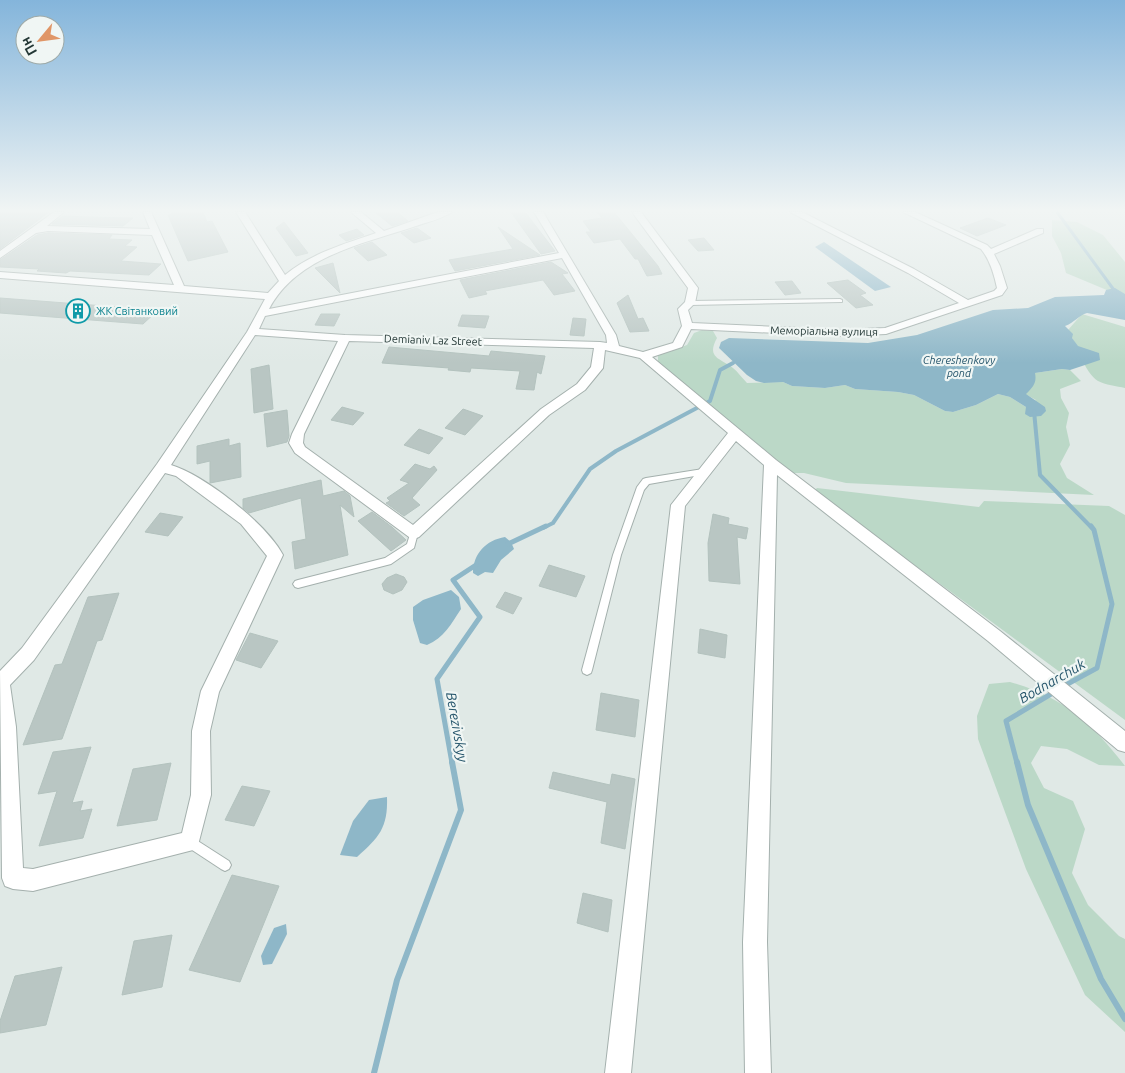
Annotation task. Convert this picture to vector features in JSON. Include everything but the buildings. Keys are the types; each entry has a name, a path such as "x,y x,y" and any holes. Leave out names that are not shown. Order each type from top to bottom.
{"street":[{"path":"169,262 180,288"},
{"path":"272,262 284,281"},
{"path":"162,467 181,473 246,520 275,555 210,691 201,731 201,796 190,842 33,880 13,878 6,863 7,727 0,682 28,654 162,467 252,332 271,296 284,281 309,262"},
{"path":"262,314 534,262"},
{"path":"569,262 611,335 614,348"},
{"path":"644,356 678,346 687,326 683,310 690,303 692,288 673,262"},
{"path":"892,262 968,304"},
{"name":"Меморіальна вулиця","path":"687,326 842,333 886,331 998,293 1002,288 992,262"},
{"path":"0,276 271,296"},
{"name":"Demianiv Laz Street","path":"252,332 345,338 600,346 644,356"},
{"path":"345,338 298,434 296,443 300,450 414,533 544,412 581,387 597,368 600,346"},
{"path":"644,356 771,463 1125,743"},
{"path":"618,1073 678,504 736,432"},
{"path":"758,1073 755,942 771,463"}],"lane":[{"path":"690,303 840,302"},
{"path":"587,670 617,555 640,488 646,481 703,472"},
{"path":"298,584 388,560 411,546 414,533"},
{"path":"190,842 226,865"}],"green space":[{"path":"1063,262 1125,262 1125,295 1114,293 1066,273"},
{"path":"1082,314 1125,327 1125,388 1098,381 1089,372 1068,330"},
{"path":"702,330 713,331 717,338 713,350 714,354 735,370 747,383 783,382 792,386 825,388 845,385 855,389 898,392 914,395 945,411 953,412 976,405 998,394 1010,397 1026,407 1036,400 1025,394 1035,373 1062,369 1070,370 1081,381 1060,389 1061,398 1069,413 1066,427 1070,445 1060,464 1067,478 1094,495 846,483 804,473 789,473 661,367 658,362 658,355 687,345 694,333"},
{"path":"817,488 979,507 984,501 1109,506 1125,515 1125,720 814,491"},
{"path":"1010,682 1045,695 1075,714 1101,737 1125,766 1099,765 1067,749 1041,746 1031,763 1044,788 1073,801 1085,829 1072,873 1088,905 1119,936 1125,939 1125,1032 1085,995 1026,869 978,739 977,716 989,684"}],"water":[{"path":"836,262 854,262 891,287 875,291"},
{"name":"Chereshenkovy pond","path":"1115,288 1125,294 1125,320 1087,313 1065,326 1073,334 1072,338 1078,346 1099,353 1100,360 1070,370 1062,369 1035,373 1034,385 1026,394 1045,407 1046,411 1041,416 1030,417 1025,414 1026,407 1010,397 998,394 976,405 953,412 945,411 914,395 898,392 855,389 845,385 825,388 792,386 783,382 764,383 756,381 747,375 719,348 721,342 729,338 868,343 917,335 993,310 1028,308 1055,297 1104,295 1106,290"},
{"path":"505,537 511,542 514,549 501,560 493,573 485,572 478,576 473,573 475,560 482,549 492,541"},
{"path":"451,590 459,597 461,609 447,630 438,639 427,645 420,643 413,620 413,607 423,600"},
{"path":"387,797 384,824 371,844 357,857 340,855 353,821 369,800"},
{"path":"286,924 287,934 272,964 263,965 261,956 274,928"}],"waterway":[{"path":"1094,262 1114,290 1125,297"},
{"name":"Berezivskyy","path":"543,528 553,523 590,469 616,451 710,401 720,370 733,363"},
{"name":"Bodnarchuk","path":"1034,411 1040,475 1092,528"},
{"name":"Berezivskyy","path":"508,544 546,526"},
{"name":"Bodnarchuk","path":"1062,687 1097,668 1112,604 1094,530 1091,526"},
{"name":"Berezivskyy","path":"452,763 437,679 480,617 453,580 476,565"},
{"name":"Bodnarchuk","path":"1017,763 1006,721 1056,691"},
{"name":"Berezivskyy","path":"374,1073 397,980 461,810 452,762"},
{"name":"Bodnarchuk","path":"1017,762 1028,805 1101,979 1125,1019"}],"place":[{"name":"ЖК Світанковий","path":"78,311"}]}
